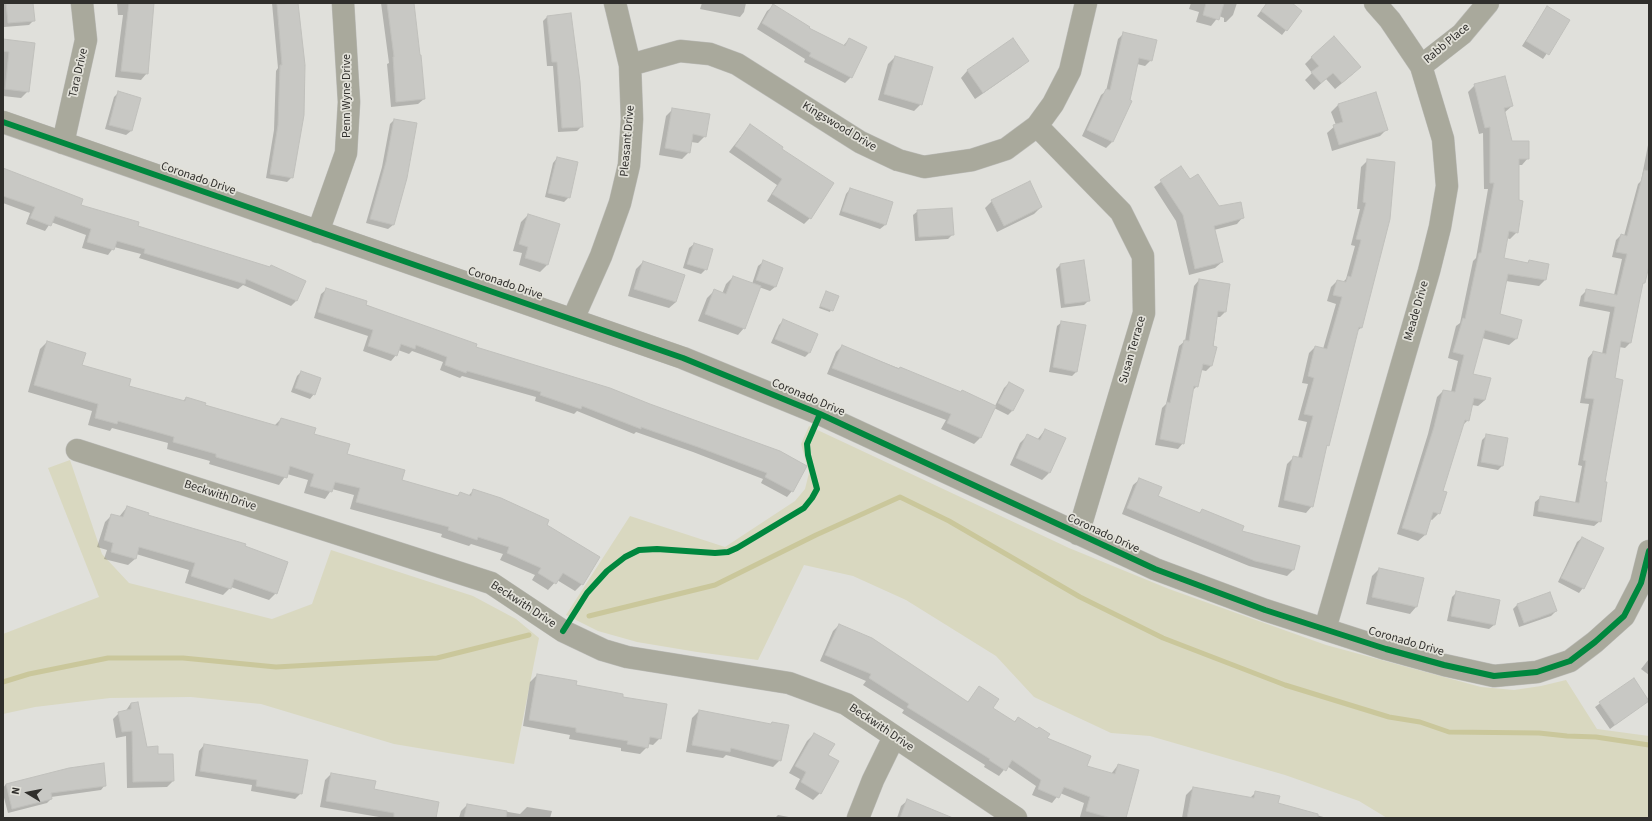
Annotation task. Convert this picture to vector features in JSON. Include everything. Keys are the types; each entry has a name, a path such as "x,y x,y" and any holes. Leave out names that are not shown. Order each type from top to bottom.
{"street":[{"name":"Tara Drive","path":"63,143 86,40 82,3"},
{"name":"Penn Wyne Drive","path":"318,232 346,153 349,102 343,3"},
{"name":"Pleasant Drive","path":"573,319 601,256 620,203 629,165 632,119 630,65 615,3"},
{"name":"Kingswood Drive","path":"630,65 680,51 710,54 737,64 860,142 898,160 924,167 972,160 1006,149 1037,126 1053,104 1070,72 1086,3"},
{"name":"Meade Drive","path":"1325,629 1440,227 1446,186 1443,139 1421,66 1390,20 1375,3"},
{"name":"Rabb Place","path":"1421,66 1462,34 1488,3"},
{"name":"Coronado Drive","path":"3,122 683,358 820,414 1155,569 1264,610 1422,659 1494,676 1536,672 1570,661 1595,642 1624,616 1641,583 1649,552"},
{"name":"Susan Terrace","path":"1037,126 1121,212 1143,256 1144,313 1078,534"},
{"name":"Beckwith Drive","path":"77,450 491,583 563,631 603,650 627,657 789,683 846,704 894,738 1016,818"},
{"path":"858,818 873,780 894,738"}],"green space":[{"path":"809,426 1069,548 1169,589 1326,645 1481,687 1514,690 1566,680 1597,729 1649,736 1649,818 1387,818 1359,801 1285,775 1150,736 1111,733 1034,697 996,656 906,600 853,576 804,565 758,660 637,642 598,631 566,615 630,516 725,547 795,501 805,489 809,473 801,444"},
{"path":"70,460 102,554 129,583 272,619 312,604 331,550 473,596 516,619 539,638 514,764 394,744 261,704 191,697 110,698 35,707 3,714 3,634 99,597 48,468"}],"building":[{"path":"6,3 33,3 35,21 8,23"},
{"path":"129,3 154,3 148,74 121,71"},
{"path":"298,3 305,65 304,115 293,178 270,174 278,125 280,65 282,65 277,4"},
{"path":"387,3 414,3 425,99 396,102 394,57"},
{"path":"1206,3 1224,3 1219,20 1203,15"},
{"path":"1267,3 1292,3 1302,11 1287,31 1261,11"},
{"path":"773,4 810,27 809,28 845,46 849,38 867,47 852,78 809,56 811,53 762,23"},
{"path":"1547,6 1570,20 1549,55 1526,41"},
{"path":"571,13 580,82 583,127 562,128 557,62 552,62 547,16"},
{"path":"1123,32 1157,40 1152,61 1139,58 1130,100 1132,101 1113,142 1087,130 1106,89 1110,90"},
{"path":"1334,36 1361,67 1342,83 1333,73 1321,83 1311,72 1319,66 1311,57"},
{"path":"1013,38 1029,61 983,93 967,70"},
{"path":"3,39 35,43 29,92 5,89 9,52 3,51"},
{"path":"895,56 933,67 922,105 884,94"},
{"path":"1505,76 1513,106 1504,108 1512,141 1529,141 1529,159 1519,159 1519,200 1523,201 1518,233 1509,231 1504,258 1528,263 1529,260 1549,264 1546,280 1508,274 1500,314 1522,320 1517,339 1485,330 1473,374 1491,378 1485,400 1474,398 1469,421 1465,420 1443,491 1447,492 1440,514 1433,512 1426,535 1402,528 1434,427 1443,390 1455,392 1464,355 1453,352 1463,318 1465,319 1479,253 1481,253 1494,183 1490,183 1490,127 1485,128 1474,84"},
{"path":"118,91 141,98 132,131 109,125"},
{"path":"1376,92 1388,130 1339,145 1333,125 1343,122 1338,104"},
{"path":"672,108 710,114 706,137 693,134 690,153 665,148"},
{"path":"394,119 417,123 407,178 394,225 370,219 386,162"},
{"path":"750,124 783,147 782,149 834,183 811,219 772,194 782,179 735,146"},
{"path":"557,157 578,162 570,198 548,193"},
{"path":"1367,159 1395,162 1390,219 1362,328 1359,327 1329,446 1327,445 1313,507 1284,500 1293,456 1302,458 1313,416 1304,414 1314,378 1308,376 1315,346 1327,349 1342,297 1333,295 1337,280 1346,282 1348,276 1351,277 1361,240 1356,239 1366,203 1363,202"},
{"path":"1181,166 1190,179 1198,174 1219,206 1241,202 1244,218 1214,226 1223,262 1195,269 1183,215 1160,180"},
{"path":"3,168 83,199 81,205 139,222 138,226 270,267 271,265 306,281 297,301 246,279 245,284 144,253 145,249 117,241 114,250 87,242 91,229 55,216 51,226 30,218 35,207 3,196"},
{"path":"1644,170 1649,171 1649,266 1645,283 1643,283 1631,343 1621,341 1615,378 1623,380 1605,482 1607,482 1601,522 1538,511 1540,496 1579,503 1586,461 1583,460 1594,399 1585,398 1593,351 1606,354 1615,307 1584,301 1586,289 1617,295 1627,254 1616,252 1621,234 1627,236"},
{"path":"1030,181 1042,207 1004,226 991,200"},
{"path":"850,188 893,202 886,225 842,211"},
{"path":"952,208 954,235 919,237 917,210"},
{"path":"528,214 560,224 548,265 525,258 528,247 519,244"},
{"path":"694,243 713,249 707,270 687,264"},
{"path":"763,260 783,268 776,287 756,280"},
{"path":"1084,260 1090,301 1065,304 1060,264"},
{"path":"643,261 685,275 676,302 634,289"},
{"path":"733,276 761,286 745,329 705,314 714,289 726,294"},
{"path":"1199,279 1230,284 1226,312 1218,311 1213,346 1217,347 1212,366 1203,364 1198,387 1194,386 1184,444 1160,439 1167,402 1170,403 1184,340 1189,341"},
{"path":"326,288 367,301 366,305 477,344 476,347 610,388 780,451 807,466 793,492 765,477 767,473 641,427 641,429 582,406 581,409 540,395 541,392 467,371 466,373 445,365 447,357 416,345 415,349 401,344 397,356 368,346 373,330 318,312"},
{"path":"826,291 839,296 833,311 820,306"},
{"path":"783,319 818,334 810,353 775,339"},
{"path":"1061,321 1086,325 1077,372 1053,367"},
{"path":"47,341 86,353 82,365 131,379 129,386 185,401 186,397 206,403 205,405 278,426 281,418 316,428 314,434 350,444 347,454 405,470 402,480 458,496 460,492 471,496 473,489 501,498 549,520 547,525 600,557 583,585 563,573 556,584 538,573 541,568 507,553 509,547 478,537 477,540 448,530 449,527 356,502 360,488 335,482 332,492 310,486 314,474 290,466 287,478 216,457 216,454 173,442 174,437 118,421 117,424 95,418 98,404 34,385"},
{"path":"842,345 899,369 900,367 961,392 962,390 996,406 981,438 947,423 951,414 832,368"},
{"path":"301,371 321,378 315,395 295,388"},
{"path":"1009,382 1024,390 1013,411 998,403"},
{"path":"1045,429 1066,438 1050,473 1016,458 1027,434 1040,440"},
{"path":"1486,434 1508,438 1503,466 1481,462"},
{"path":"1139,478 1162,487 1158,496 1200,513 1202,509 1244,526 1242,531 1300,546 1294,570 1255,561 1127,508"},
{"path":"127,506 149,513 148,515 246,544 245,546 288,562 277,594 234,579 231,589 191,576 195,563 139,547 136,559 111,552 113,543 104,540 111,514 123,517"},
{"path":"1582,537 1604,548 1584,589 1561,578"},
{"path":"1379,568 1424,578 1417,607 1372,597"},
{"path":"1456,591 1500,600 1495,625 1451,616"},
{"path":"1550,592 1557,611 1524,623 1517,604"},
{"path":"839,624 872,638 968,702 979,686 999,699 993,708 1015,722 1018,717 1037,729 1039,727 1050,734 1047,738 1091,756 1087,766 1115,774 1118,764 1139,770 1126,818 1111,818 1086,811 1090,797 1064,787 1059,798 1038,789 1041,780 1012,760 1006,771 989,760 990,759 907,707 909,704 869,678 871,674 825,655"},
{"path":"537,674 577,681 576,685 623,694 623,697 667,704 661,739 650,737 648,748 627,744 628,741 576,732 576,728 529,720"},
{"path":"1634,678 1649,701 1615,725 1599,702"},
{"path":"138,702 147,747 158,746 158,754 173,754 174,781 133,782 132,731 122,732 118,712 131,709 131,703"},
{"path":"699,710 771,724 772,722 789,725 781,761 731,748 730,752 692,745"},
{"path":"814,733 835,744 828,755 839,761 821,794 801,782 806,772 795,766"},
{"path":"204,744 308,760 302,794 256,786 257,780 200,771"},
{"path":"104,763 106,786 51,793 52,799 12,809 6,784 69,768"},
{"path":"331,773 376,781 374,789 439,802 436,818 394,818 394,813 326,801"},
{"path":"1193,787 1254,798 1255,791 1280,796 1278,803 1318,814 1318,818 1187,818"},
{"path":"907,799 953,818 900,818"},
{"path":"467,804 507,811 506,818 464,818"}],"waterway":[{"path":"589,616 715,585 816,535 900,497 949,521 1080,597 1163,638 1285,685 1389,717 1420,722 1449,732 1539,733 1596,737 1649,745"},
{"path":"3,682 29,674 108,658 183,658 276,667 437,658 529,635"}],"cycle path":[{"path":"3,122 683,358 820,414 1155,569 1265,610 1386,649 1444,665 1494,676 1537,672 1570,661 1595,642 1624,616 1641,583 1649,551"},
{"path":"563,631 587,593 607,571 625,557 639,550 657,549 715,553 728,552 804,508 817,489 808,455 807,444 820,414"}]}
